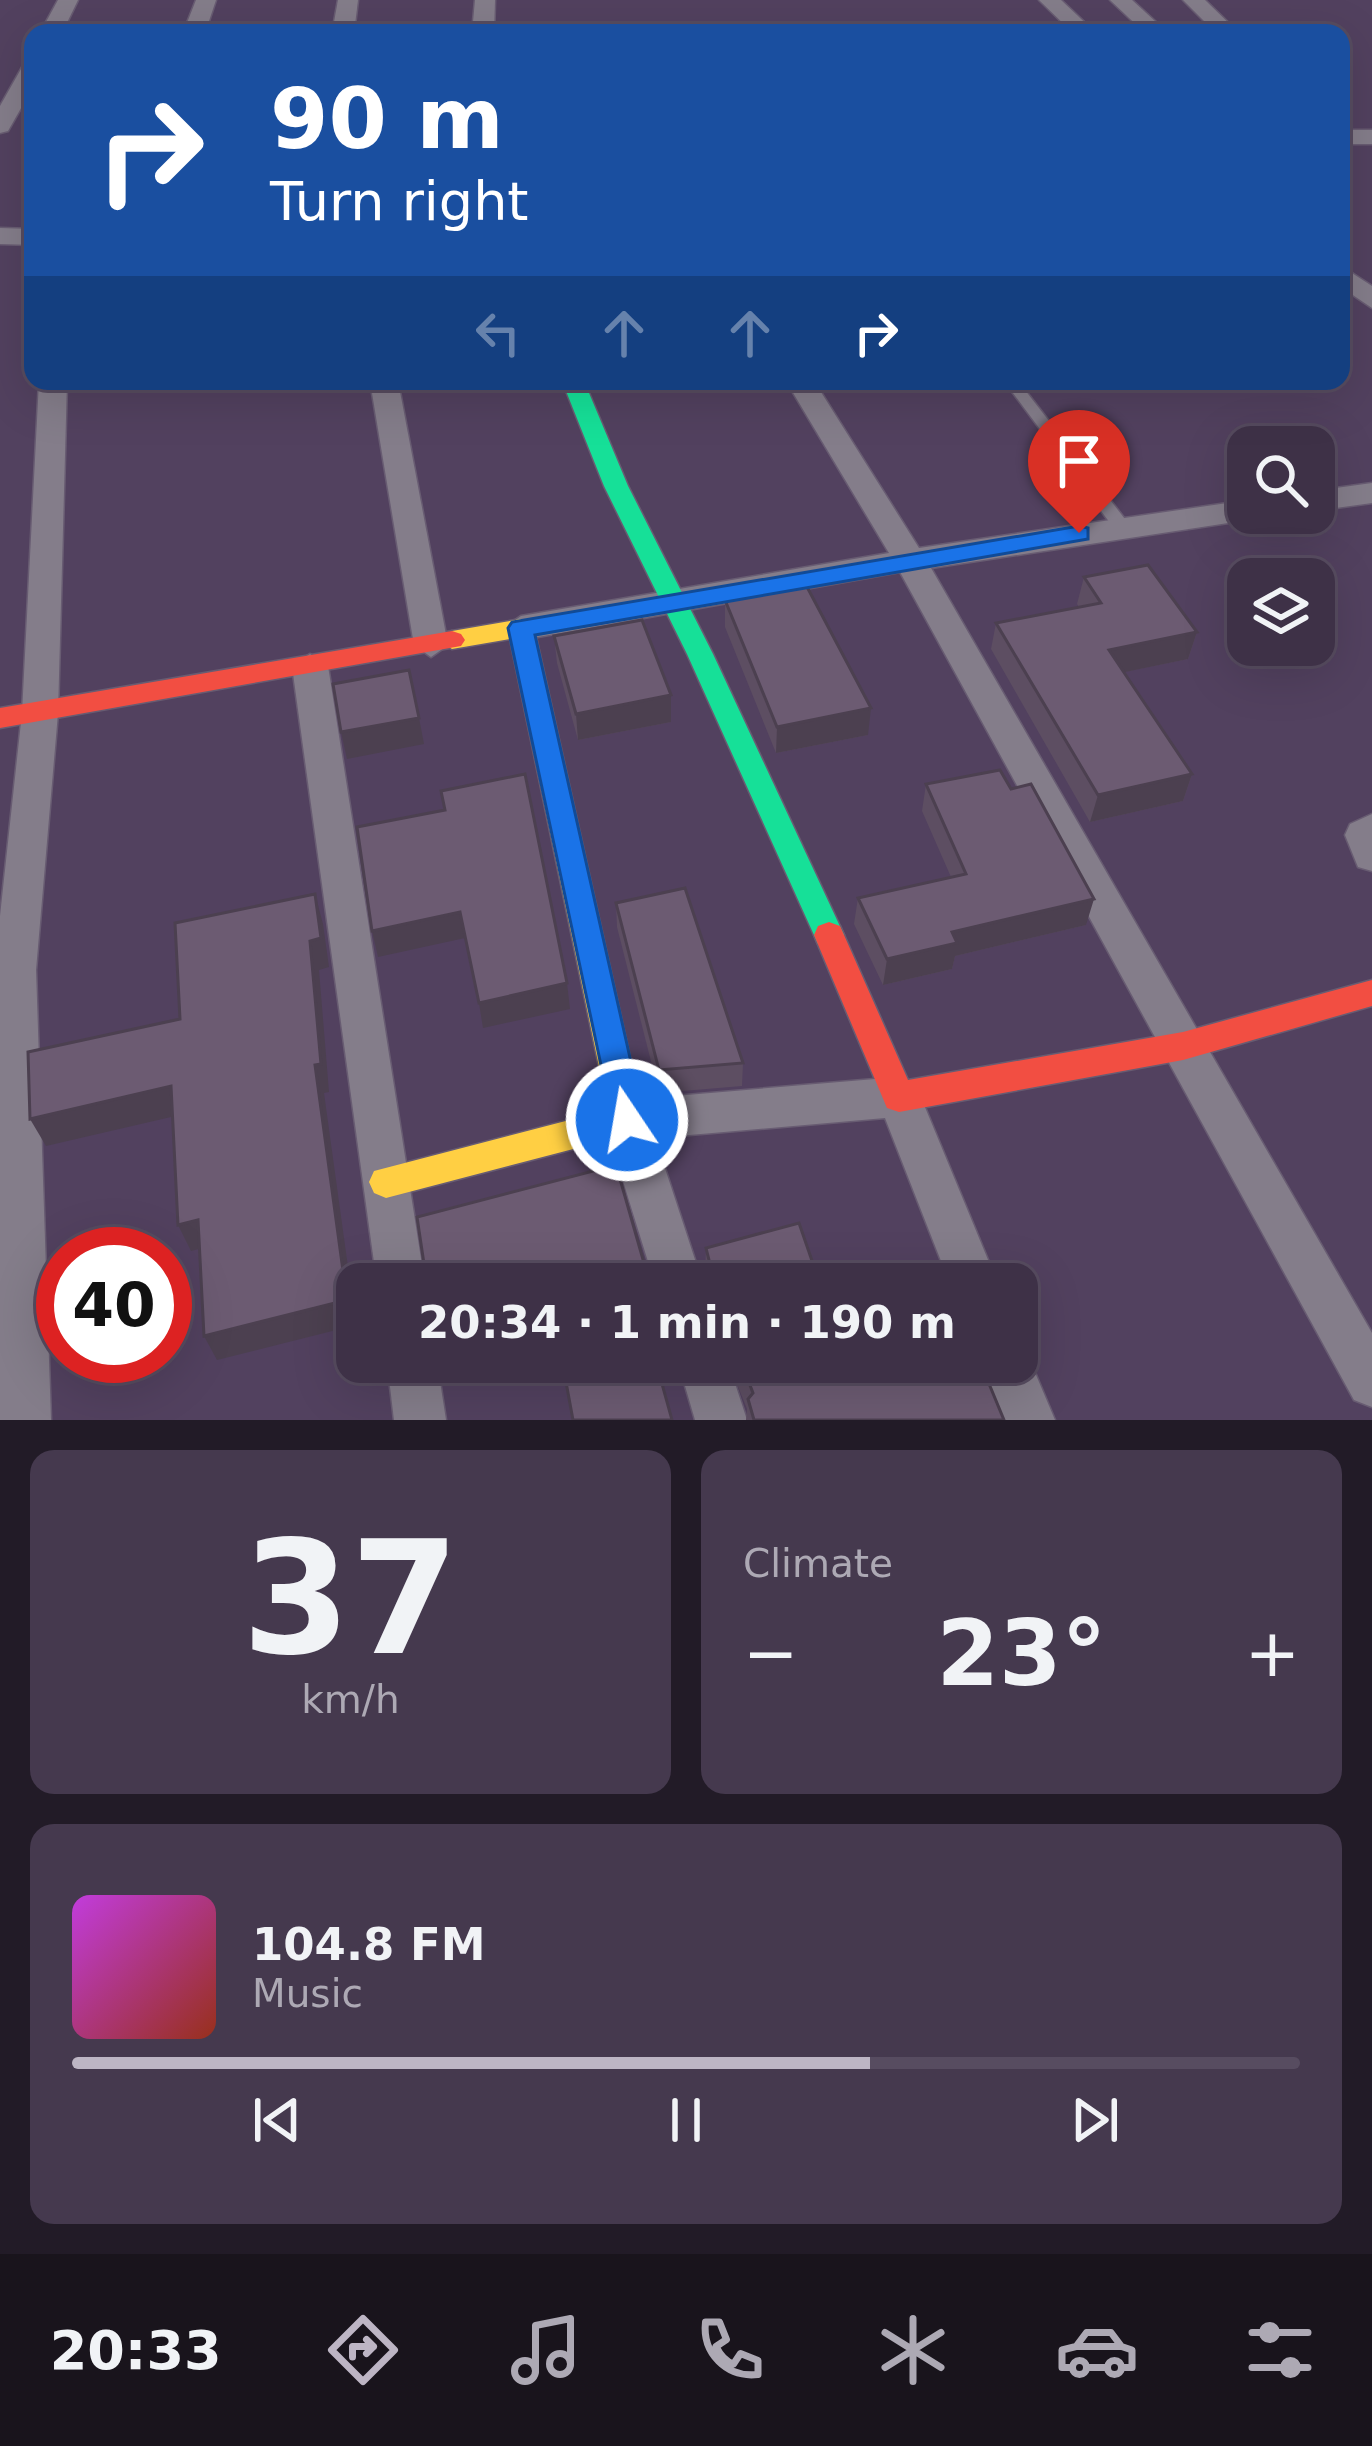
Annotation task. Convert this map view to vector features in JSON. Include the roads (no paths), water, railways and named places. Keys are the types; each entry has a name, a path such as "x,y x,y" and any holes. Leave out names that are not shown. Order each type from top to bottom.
{"street":[{"path":"1049,0 1075,24"},
{"path":"1120,0 1146,24"},
{"path":"1192,0 1218,24"},
{"path":"0,126 16,100"},
{"path":"25,1420 8,971 40,713 53,390"},
{"path":"387,390 431,645"},
{"path":"576,390 598,458 675,602 789,841 966,1263"},
{"path":"806,390 910,560 1372,1382"},
{"path":"1335,498 1372,493"},
{"path":"0,718 910,560 1227,513"},
{"path":"521,628 627,1120 672,1263"},
{"path":"310,666 398,1263"},
{"path":"1372,829 1364,835 1372,856"},
{"path":"386,1182 627,1120 899,1097 1184,1046 1372,993"},
{"path":"415,1383 420,1420"},
{"path":"710,1383 722,1420"},
{"path":"1014,1383 1029,1420"}],"lane":[{"path":"1018,390 1122,527"}]}
